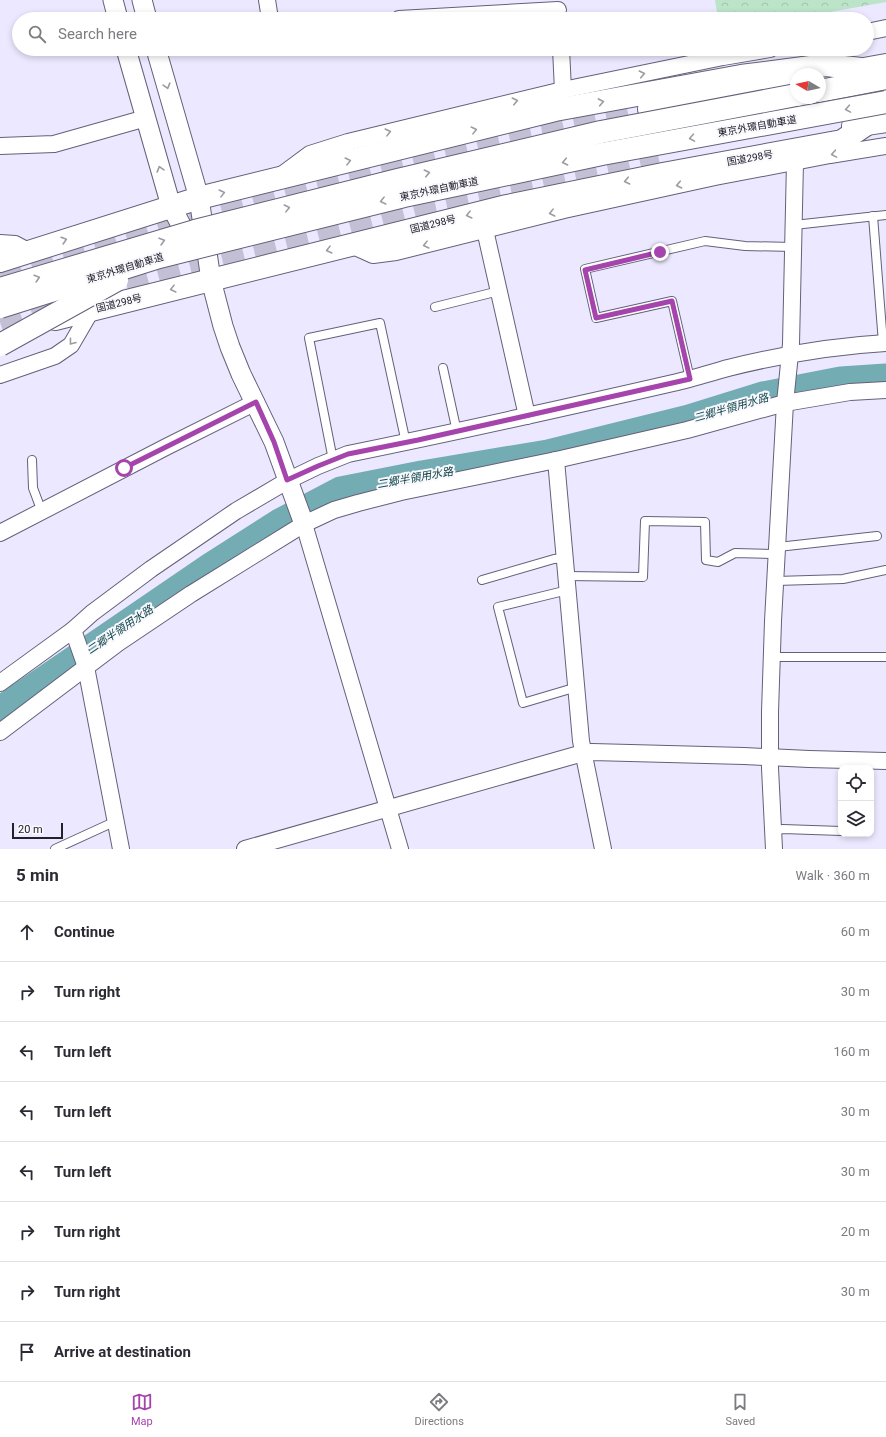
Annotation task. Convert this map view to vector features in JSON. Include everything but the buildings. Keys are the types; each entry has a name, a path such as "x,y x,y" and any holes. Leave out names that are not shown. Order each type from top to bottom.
{"highway":[{"path":"0,260 199,198 555,110 741,76 826,65 861,70"},
{"path":"826,76 886,65"},
{"path":"826,90 886,78"},
{"path":"649,110 790,83"},
{"name":"東京外環自動車道","path":"0,289 195,231 398,180 601,132 790,96"},
{"name":"東京外環自動車道","path":"0,308 159,257 404,196 602,154 886,102"},
{"name":"国道298号","path":"659,160 876,122"},
{"name":"国道298号","path":"0,335 92,309 507,206 663,174 842,141 876,122"},
{"path":"0,345 159,257"}],"street":[{"path":"113,0 116,12"},
{"path":"142,0 145,12"},
{"path":"267,0 269,12"},
{"path":"523,12 558,10"},
{"path":"874,31 886,28"},
{"path":"128,56 171,206 211,280"},
{"path":"158,56 199,198 211,280 219,312 230,347 241,374 256,402 274,442 304,524 400,849"},
{"path":"561,56 563,90"},
{"path":"276,179 310,154 348,142 563,90 729,56"},
{"path":"0,146 54,144 146,118"},
{"path":"351,245 373,255 396,252 564,210 715,177 886,146"},
{"path":"774,849 769,756 772,658 785,403 791,344 795,162"},
{"path":"485,230 527,416"},
{"path":"0,243 15,244 28,251"},
{"path":"0,375 55,356 71,345 92,309"},
{"path":"0,683 73,630 92,613 151,569 236,511 287,480 348,454 457,432 690,379 729,368 789,362 837,347 884,343"},
{"path":"0,732 118,643 191,594 304,524 334,510 408,491 556,460 687,430 785,403 850,392 886,390"},
{"path":"0,533 256,402"},
{"path":"556,460 583,753 603,849"},
{"path":"73,630 86,667 121,849"},
{"path":"245,849 583,753 769,756 809,759 886,760"}],"lane":[{"path":"794,225 886,215"},
{"path":"873,216 884,343"},
{"path":"690,379 672,301 596,318 585,270 705,241 746,246 793,247"},
{"path":"435,307 499,291"},
{"path":"333,460 309,338 380,323 406,443"},
{"path":"443,368 457,432"},
{"path":"32,460 34,488 42,512"},
{"path":"576,687 523,703 498,607 567,583 643,577 644,521 705,522 706,560 718,562 735,553 778,551 877,536"},
{"path":"482,580 554,559 565,558"},
{"path":"776,581 844,579 886,570"},
{"path":"772,658 886,657"},
{"path":"55,849 116,821"},
{"path":"773,830 838,831"}],"green space":[{"path":"715,0 886,0 886,2 830,12 717,12"}],"waterway":[{"name":"二郷半領用水路","path":"0,712 211,568 280,524 341,492 422,476 548,455 689,420 763,397 841,382 886,379"}],"tunnel":[{"path":"0,275 167,221 287,190 479,144 649,109"},
{"path":"0,322 81,296 175,270 420,209 659,160"}],"route":[{"path":"124,468 256,402 274,442 287,480 348,454 418,440 690,379 672,301 596,318 585,270 660,252"}]}
